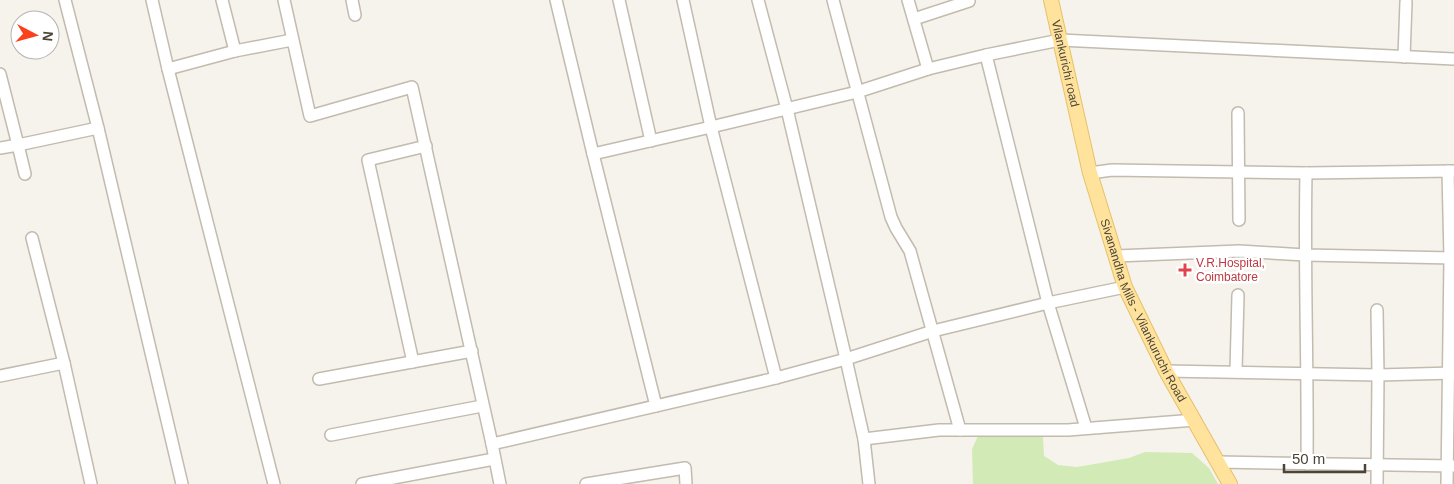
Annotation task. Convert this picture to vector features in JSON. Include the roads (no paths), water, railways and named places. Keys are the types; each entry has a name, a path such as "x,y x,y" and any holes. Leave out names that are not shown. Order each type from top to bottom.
{"main road":[{"name":"Vilankurichi road","path":"1051,0 1078,126"},
{"name":"Sivanandha Mills - Vilankuruchi Road","path":"1078,126 1090,173 1125,287 1166,371 1230,484"}],"street":[{"path":"65,0 98,128 182,484"},
{"path":"152,0 274,484"},
{"path":"222,0 235,51"},
{"path":"284,0 310,116 412,87 500,484"},
{"path":"352,0 355,15"},
{"path":"556,0 592,154 656,406"},
{"path":"619,0 651,141"},
{"path":"683,0 711,128 776,378"},
{"path":"758,0 787,109 846,359 864,440 869,484"},
{"path":"833,0 891,218 910,251 960,430"},
{"path":"908,0 928,70"},
{"path":"914,19 969,0"},
{"path":"1404,57 1406,2"},
{"path":"168,69 235,51 292,40"},
{"path":"592,154 711,128 857,92 928,70 986,55 1060,40 1454,59"},
{"path":"986,55 1048,303 1086,428"},
{"path":"0,74 25,174"},
{"path":"1238,113 1239,220"},
{"path":"0,148 98,128"},
{"path":"413,362 368,160 426,146"},
{"path":"1090,173 1112,170 1238,172 1451,171 1450,466 1447,484"},
{"path":"1306,172 1305,255 1308,373 1306,464"},
{"path":"32,238 64,363 91,484"},
{"path":"1116,256 1239,251 1305,255 1452,258"},
{"path":"492,444 776,378 846,359 933,331 1048,303 1125,287"},
{"path":"1236,371 1238,295"},
{"path":"1377,310 1377,484"},
{"path":"319,379 472,352"},
{"path":"0,376 64,363"},
{"path":"1166,371 1378,375 1451,373"},
{"path":"331,436 482,406"},
{"path":"864,440 939,430 1086,428 1195,420"},
{"path":"362,484 494,459"},
{"path":"1218,462 1450,466"},
{"path":"586,484 612,482 686,468 686,484"}],"place":[{"name":"V.R.Hospital, Coimbatore","path":"1185,270"}]}
